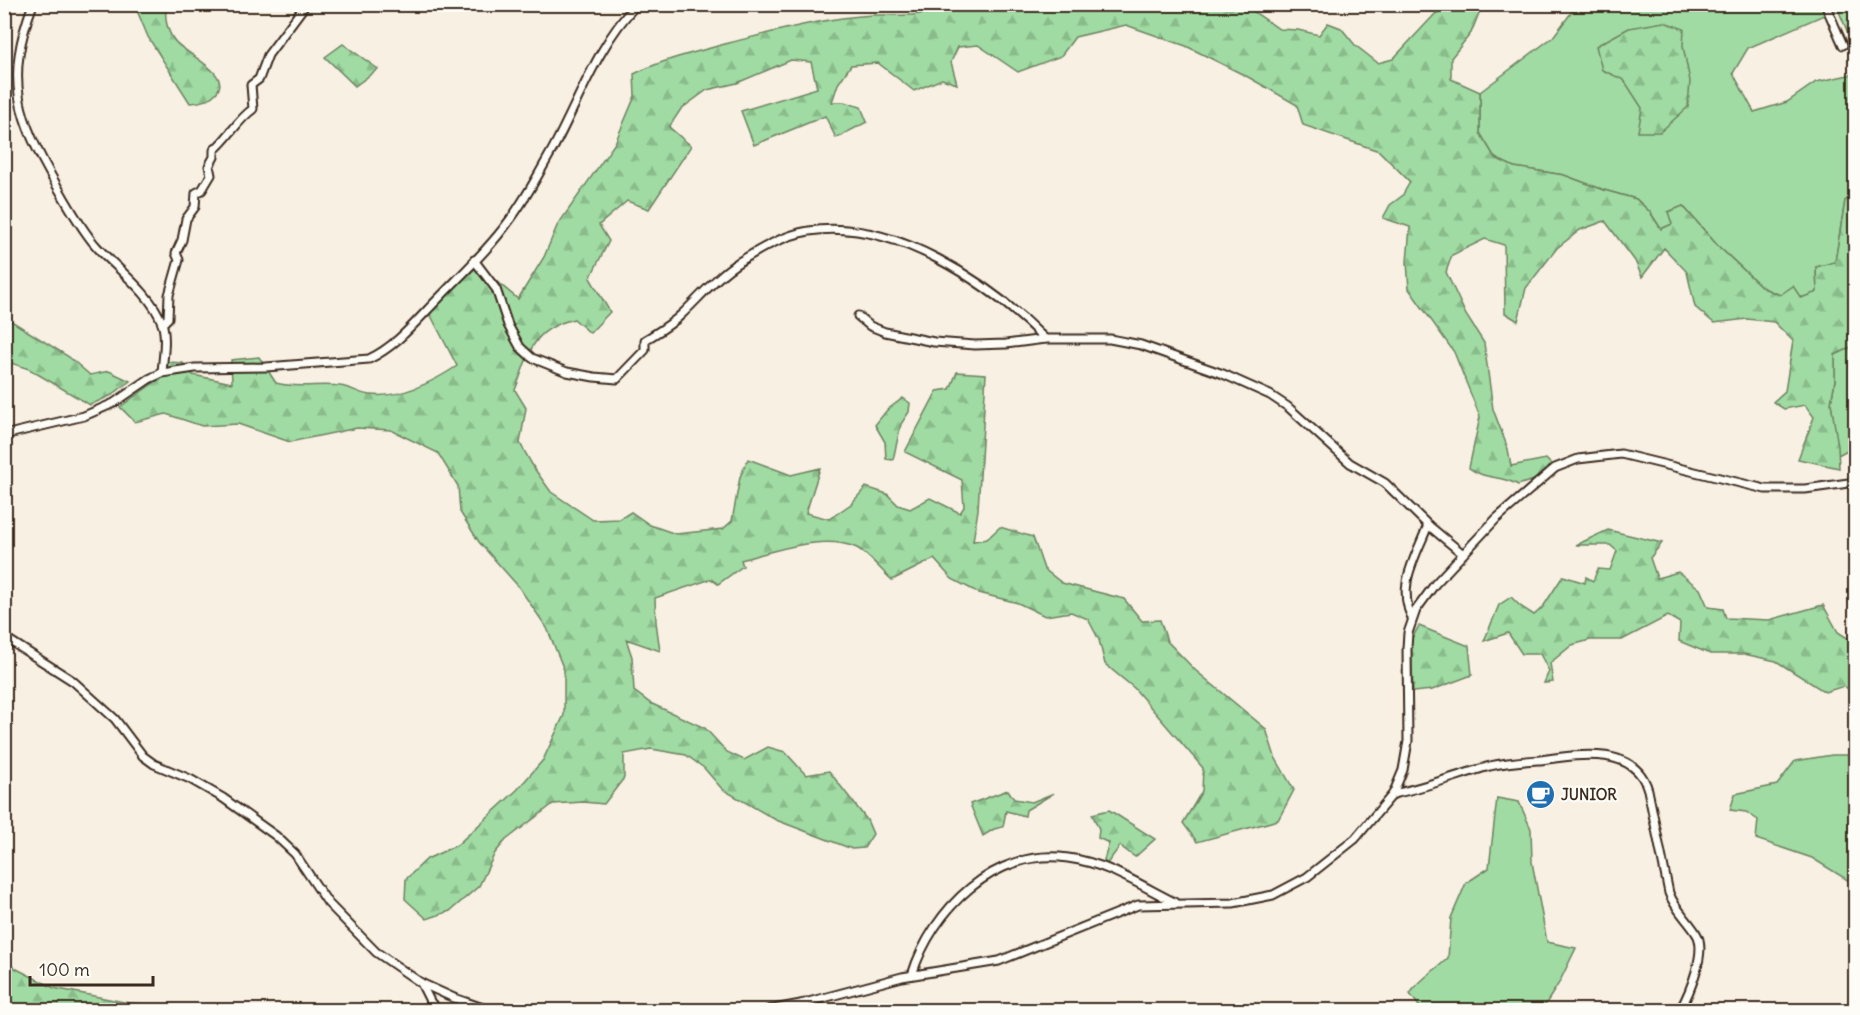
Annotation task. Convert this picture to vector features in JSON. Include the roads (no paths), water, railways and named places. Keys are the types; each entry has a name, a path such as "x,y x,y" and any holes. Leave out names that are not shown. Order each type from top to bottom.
{"street":[{"path":"33,4 21,44 17,80 20,109 29,136 84,229 97,247 145,297 162,324 165,344 162,373"},
{"path":"162,324 168,318 169,295 179,260 176,253 183,240 186,219 195,207 196,194 202,190 211,175 209,166 214,157 214,150 227,139 242,117 253,110 251,85 259,79 268,55 306,4"},
{"path":"4,435 84,416 114,403 140,384 162,373 195,368 266,368 369,359 378,355 397,340 509,222 551,152 609,39 637,4"},
{"path":"1825,4 1843,45"},
{"path":"474,260 496,289 508,325 525,354 567,372 594,377 613,379 620,377 645,350 645,340 676,320 719,277 738,262 791,236 808,231 829,229 878,235 950,264 998,297 1045,339"},
{"path":"858,316 870,326 885,332 934,342 975,345 1045,339 1110,339 1141,345 1223,374 1288,407 1350,463 1385,483 1428,525 1463,554"},
{"path":"768,1011 912,975 999,961 1127,909 1149,904 1233,903 1261,898 1284,890 1307,877 1355,839 1393,794 1403,770 1407,750 1407,648 1412,618 1427,592 1496,519 1555,468 1578,459 1621,454 1765,489 1805,489 1856,482"},
{"path":"1412,618 1405,599 1406,582 1428,525"},
{"path":"4,638 73,681 115,719 143,756 154,764 190,779 223,798 276,836 295,854 328,903 376,952 422,983 489,1011"},
{"path":"1393,794 1492,766 1574,756 1603,756 1636,768 1646,782 1669,893 1676,908 1697,933 1699,939 1699,955 1694,979 1680,1011"},
{"path":"912,975 916,960 929,935 960,898 990,873 1025,860 1066,857 1084,861 1128,878 1176,903"},
{"path":"422,983 431,1003 439,1011"},
{"path":"801,1004 809,1011"}],"place":[{"name":"JUNIOR","path":"1540,795"}]}
